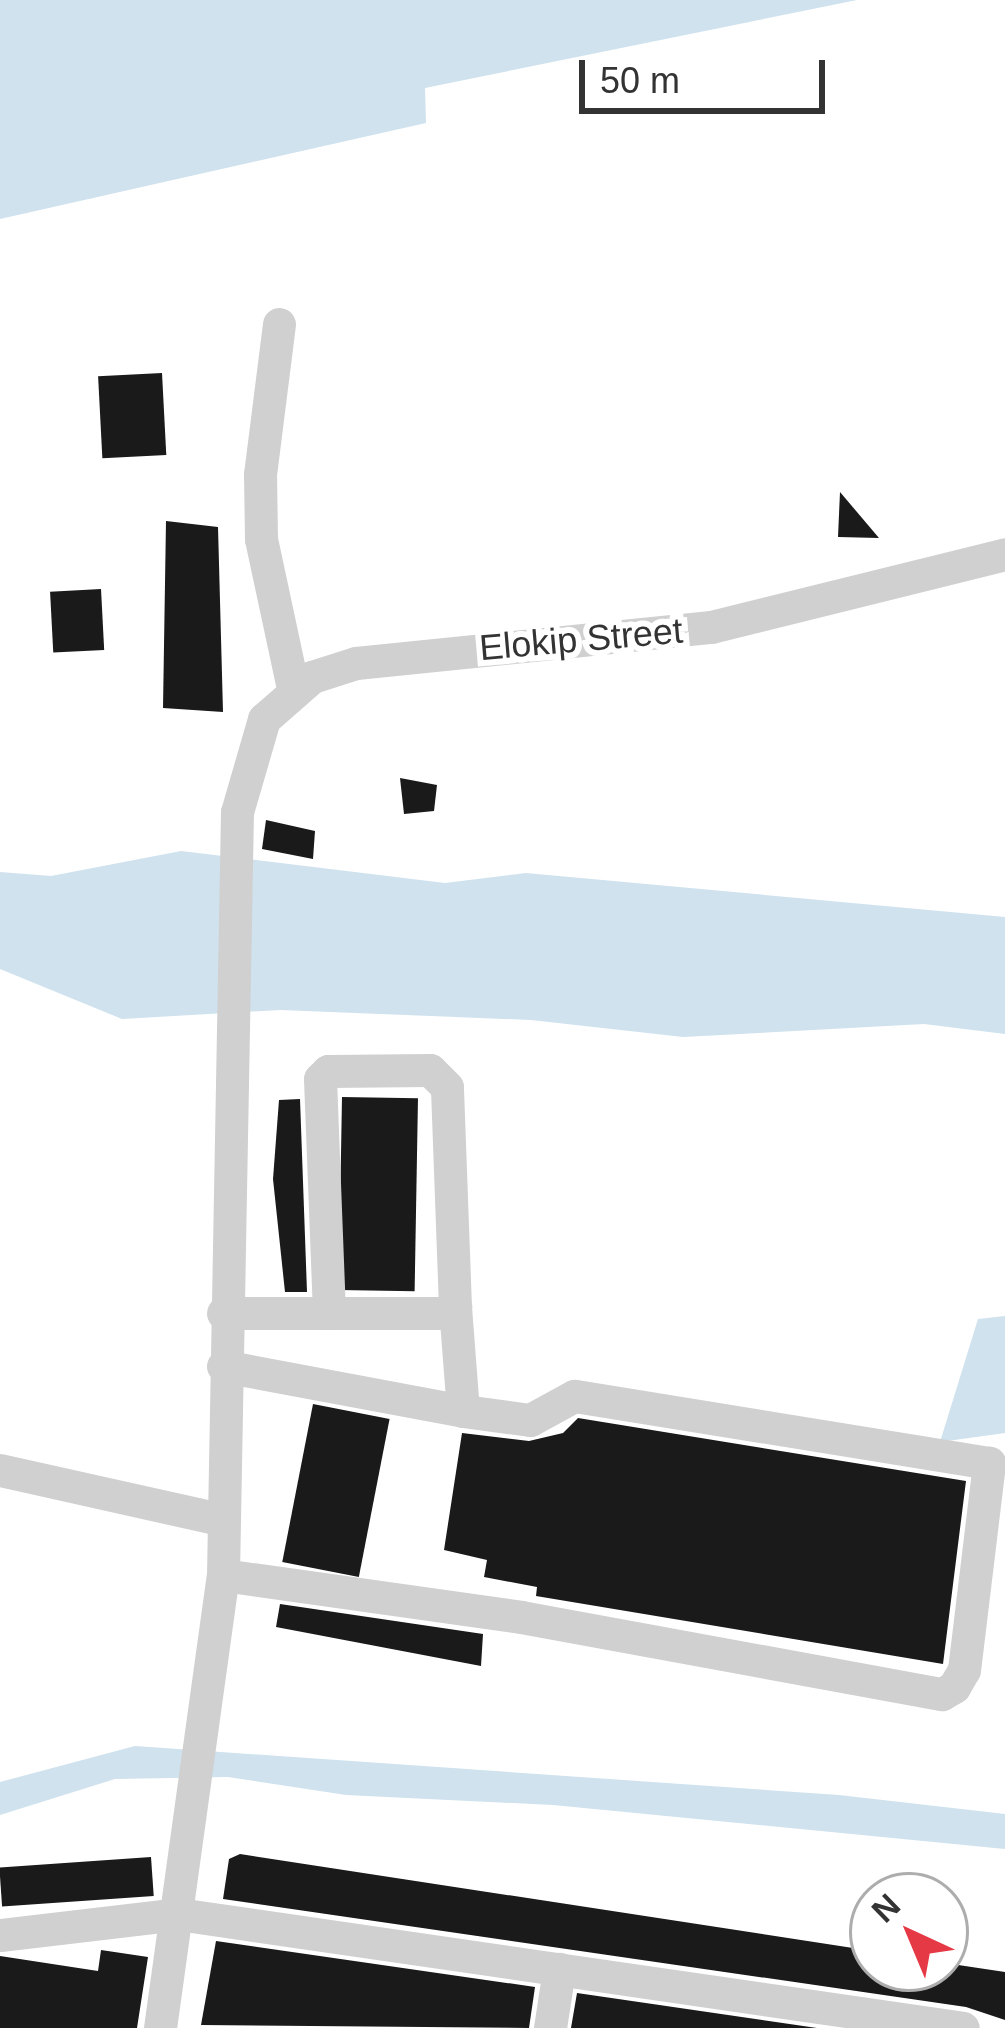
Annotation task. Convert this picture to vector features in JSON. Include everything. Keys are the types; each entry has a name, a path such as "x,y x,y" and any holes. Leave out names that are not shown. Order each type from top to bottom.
{"street":[{"path":"279,324 260,474 261,539 294,693"},
{"name":"Elokip Street","path":"160,2028 223,1575 223,1313 235,1038 237,812 264,719 311,677 356,663 711,627 1005,554"},
{"path":"329,1313 320,1079 328,1071 430,1070 447,1087 463,1412"},
{"path":"223,1313 455,1307"},
{"path":"223,1366 463,1412 530,1420 574,1396 980,1456 990,1477 964,1670 942,1694 521,1617 223,1575"},
{"path":"0,1470 223,1520"},
{"path":"0,1935 178,1914 905,2024 963,2028"},
{"path":"550,2028 559,1969"}],"water":[{"path":"0,0 857,0 425,88 426,123 0,219"},
{"path":"181,851 445,883 526,873 1005,917 1005,1034 924,1024 683,1037 531,1020 280,1010 122,1019 0,969 0,872 51,876"},
{"path":"1005,1316 1005,1433 940,1442 978,1319"},
{"path":"135,1746 839,1795 1005,1814 1005,1849 553,1805 346,1795 228,1777 115,1779 0,1815 0,1782"}],"building":[{"path":"162,373 166,455 102,458 98,376"},
{"path":"840,492 879,538 838,537"},
{"path":"166,521 218,527 223,712 163,708"},
{"path":"101,589 104,650 53,653 50,592"},
{"path":"400,778 437,785 434,811 404,814"},
{"path":"266,820 315,831 313,859 262,849"},
{"path":"342,1097 418,1098 415,1291 339,1290"},
{"path":"300,1099 307,1292 285,1292 273,1179 279,1100"},
{"path":"313,1404 390,1419 359,1577 282,1562"},
{"path":"578,1418 966,1481 943,1664 536,1596 537,1587 484,1577 487,1560 444,1550 462,1433 529,1441 563,1433"},
{"path":"280,1604 483,1634 481,1666 276,1627"},
{"path":"240,1854 849,1947 849,1990 223,1899 229,1859"},
{"path":"151,1857 154,1896 2,1907 0,1868"},
{"path":"216,1941 535,1987 529,2028 201,2025"},
{"path":"101,1950 148,1957 137,2028 0,2028 0,1956 98,1971"},
{"path":"969,1967 1005,1972 1005,2020 966,2007 863,1992 969,1992"},
{"path":"577,1993 817,2028 571,2028"}]}
